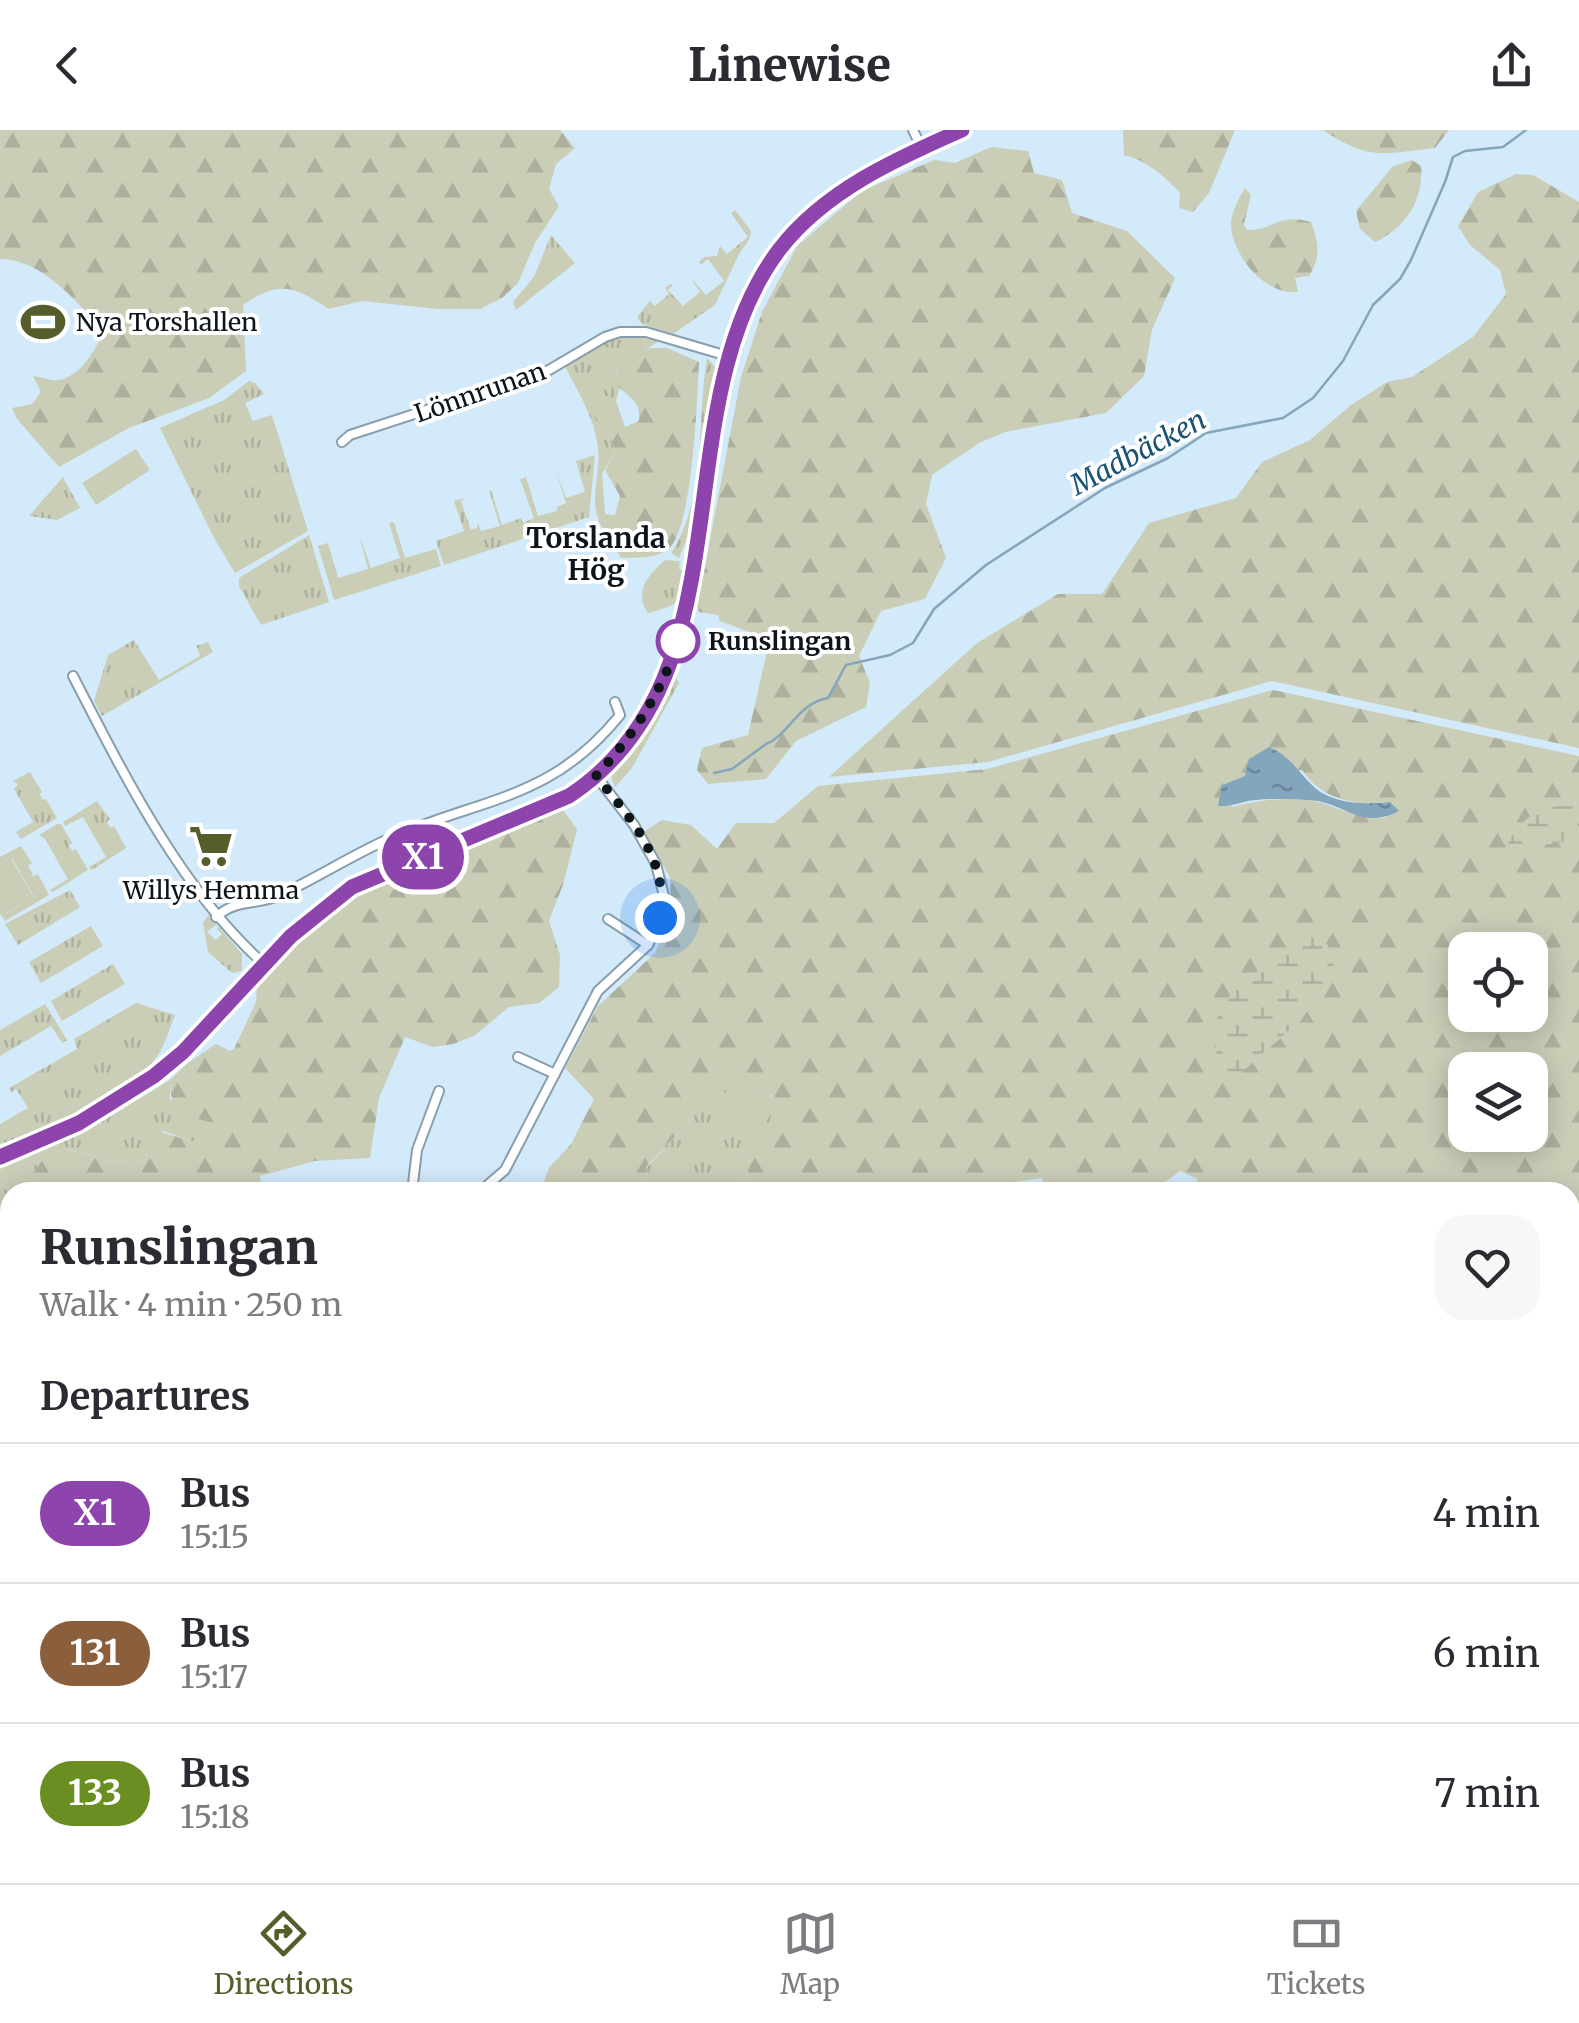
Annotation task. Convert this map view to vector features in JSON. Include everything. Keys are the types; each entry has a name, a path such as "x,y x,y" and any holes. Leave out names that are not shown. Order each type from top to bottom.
{"street":[{"path":"913,130 922,149"},
{"path":"0,1158 79,1123 154,1076 183,1052 303,925 352,887 542,809 596,776 643,719 678,641 731,356 752,292 788,240 834,198 962,130"},
{"name":"Lönnrunan","path":"342,442 350,436 548,370 620,332 646,332 731,356"},
{"path":"73,676 160,833 216,917 264,964"},
{"path":"216,917 245,901 277,897 342,860 401,833 545,781 572,763 611,727 620,715 615,702"},
{"path":"491,1182 504,1170 598,991 648,945 660,918 664,896 656,864 634,825 596,776"},
{"path":"608,919 648,945"},
{"path":"518,1057 555,1074"},
{"path":"415,1182 417,1150 439,1090"}],"green space":[{"path":"0,130 560,130 575,148 556,164 549,189 559,206 535,243 518,283 502,298 480,309 362,301 329,309 296,291 267,292 243,305 246,371 209,398 129,428 59,467 12,408 32,404 41,392 33,376 59,380 74,373 92,353 104,331 44,274 16,261 0,259"},
{"path":"1123,130 1235,130 1209,193 1193,212 1179,208 1180,193 1162,175 1124,155"},
{"path":"1323,130 1449,130 1435,148 1376,153 1353,147"},
{"path":"991,147 1028,151 1034,173 1062,180 1072,213 1127,231 1175,278 1152,330 1144,376 1106,413 1005,432 979,443 932,475 926,504 946,558 925,599 881,611 859,656 870,683 866,707 796,741 766,779 708,784 697,770 702,748 748,735 768,647 749,632 697,608 741,377 762,312 797,246 862,191 934,160 955,163"},
{"path":"1412,160 1421,166 1416,201 1396,229 1375,242 1360,229 1356,211 1393,166"},
{"path":"1516,174 1533,175 1579,202 1579,748 1272,681 988,762 829,777 977,643 1058,594 1102,594 1149,523 1236,498 1262,462 1310,440 1351,405 1387,382 1412,377 1473,337 1506,294 1500,270 1470,245 1458,226 1478,192"},
{"path":"1245,188 1251,195 1244,224 1247,230 1291,219 1311,222 1317,257 1309,276 1295,278 1298,292 1276,289 1266,283 1235,244 1231,221"},
{"path":"735,210 751,231 715,305 673,334 642,324 637,317 650,301 655,306 669,294 665,288 670,284 673,285 668,290 683,306 700,292 690,277 706,295 724,281 708,259 699,262 704,257 717,256 720,246 727,254 748,237 731,213"},
{"path":"551,235 575,263 516,310 513,302 534,277"},
{"path":"629,335 659,341 616,369 619,388 616,401 608,396 607,424 616,452 602,473 605,514 599,520 595,504 596,437 565,366 604,341"},
{"path":"650,348 667,348 699,362 689,485 672,545 655,555 621,558 598,521 605,514 615,515 620,496 605,470 616,452 607,424 596,421 590,400 608,396 616,401 625,427 639,421 637,406 619,388 616,369 628,358"},
{"path":"707,358 721,373 697,513 679,558 671,553 683,531 696,483"},
{"path":"249,381 264,394 245,403 253,421 272,415 308,531 235,573 160,428 224,400"},
{"path":"136,449 150,470 96,505 82,483"},
{"path":"595,455 589,517 444,565 436,541 464,531 454,501 465,498 461,501 471,530 478,523 481,531 500,526 491,490 502,525 521,518 523,523 534,518 520,479 526,477 538,516 557,511 566,503 555,469 566,498 585,492 576,461"},
{"path":"63,477 80,508 57,520 29,516"},
{"path":"394,522 405,558 436,549 441,566 334,600 318,546 328,543 338,578 368,569 359,534 371,568 400,558 389,523"},
{"path":"309,535 329,602 261,625 239,586 239,578"},
{"path":"665,560 680,561 679,569 684,572 679,598 672,605 648,613 642,591"},
{"path":"134,640 159,680 200,656 196,646 208,642 213,652 102,716 94,701 108,655"},
{"path":"675,676 679,683 632,768 615,787 613,769 645,729"},
{"path":"1273,690 1579,756 1579,804 1564,806 1499,867 1541,845 1579,839 1579,1182 1196,1182 1198,1179 1180,1171 1165,1182 1044,1182 1041,1178 1014,1182 741,1182 747,1178 751,1152 783,1116 775,1097 722,1073 693,1118 646,1167 647,1182 544,1182 549,1168 571,1144 594,1099 565,1068 598,1006 655,953 671,919 670,877 643,832 662,820 691,825 717,849 736,823 774,823 818,786 987,769","holes":["1302,770 1310,780 1340,799 1390,802 1386,818 1361,816 1301,799 1232,807 1222,785 1245,776","1312,935 1327,987 1302,1019 1236,1077 1235,991"]},
{"path":"30,772 42,792 39,794 57,818 21,839 16,832 33,822 14,789 18,784 13,781"},
{"path":"97,801 110,819 110,828 114,826 126,848 92,870 89,867 106,857 83,817 65,826 63,822"},
{"path":"1579,804 1579,839 1541,845 1499,868 1513,835 1532,815 1548,807"},
{"path":"560,806 577,829 549,921 560,955 559,987 539,1003 509,1007 474,1036 453,1044 433,1047 405,1037 379,1098 370,1158 315,1161 260,1176 261,1182 27,1182 46,1155 64,1149 131,1165 150,1158 156,1143 151,1136 160,1129 196,1142 200,1132 213,1123 176,1107 170,1080 216,1044 234,1049 256,1002 257,988 304,934 374,884"},
{"path":"61,824 72,843 72,851 76,849 88,870 53,892 50,890 68,879 39,835"},
{"path":"21,846 32,863 28,866 33,874 30,877 38,874 49,895 5,921 0,914 0,902 7,913 34,897 12,858 0,864 0,857"},
{"path":"11,858 34,898 6,913 0,902 0,864"},
{"path":"70,890 80,907 18,945 5,924"},
{"path":"209,914 217,924 207,932 216,940 222,934 219,927 242,954 242,971 232,973 208,952 203,923"},
{"path":"91,926 103,946 41,983 29,962"},
{"path":"1312,935 1328,945 1334,963 1327,987 1302,1019 1236,1077 1218,1065 1215,1030 1220,1010 1248,978"},
{"path":"113,964 125,984 62,1021 51,1001"},
{"path":"136,1003 175,1015 151,1064 80,1111 0,1144 0,1124 28,1108 16,1089 11,1092 9,1088 77,1049 74,1039"},
{"path":"45,1004 67,1040 62,1043 51,1026 0,1056 0,1030"},
{"path":"721,1072 775,1097 784,1116 751,1152 747,1178 741,1182 647,1182 646,1168 693,1118"},
{"path":"170,1080 170,1099 214,1123 196,1143 161,1130 150,1158 131,1165 65,1149 47,1155 27,1182 0,1182 0,1169 81,1134"},
{"path":"730,1084 775,1105 757,1140 711,1118"}],"water":[{"path":"1269,747 1328,796 1360,803 1390,802 1399,811 1366,818 1318,801 1287,799 1218,806 1222,785 1245,776 1249,759"}],"waterway":[{"name":"Madbäcken","path":"714,773 732,769 774,740 809,706 828,698 846,665 890,655 913,643 934,609 986,565 1105,488 1168,458 1206,433 1283,418 1313,398 1343,361 1373,305 1400,279 1453,157 1465,151 1503,147 1526,130"}],"bus line":[{"name":"X1","path":"0,1157 79,1123 154,1076 183,1052 291,936 352,887 569,796 620,751 656,696 678,641 725,382 752,292 778,251 834,198 962,130"}],"place":[{"name":"Nya Torshallen","path":"43,322"},
{"name":"Runslingan","path":"678,641"},
{"name":"Willys Hemma","path":"211,846"}],"district":[{"name":"Torslanda Hög","path":"596,554"}],"route":[{"path":"660,918 664,896 656,864 634,825 596,776 643,719 678,641"}]}
